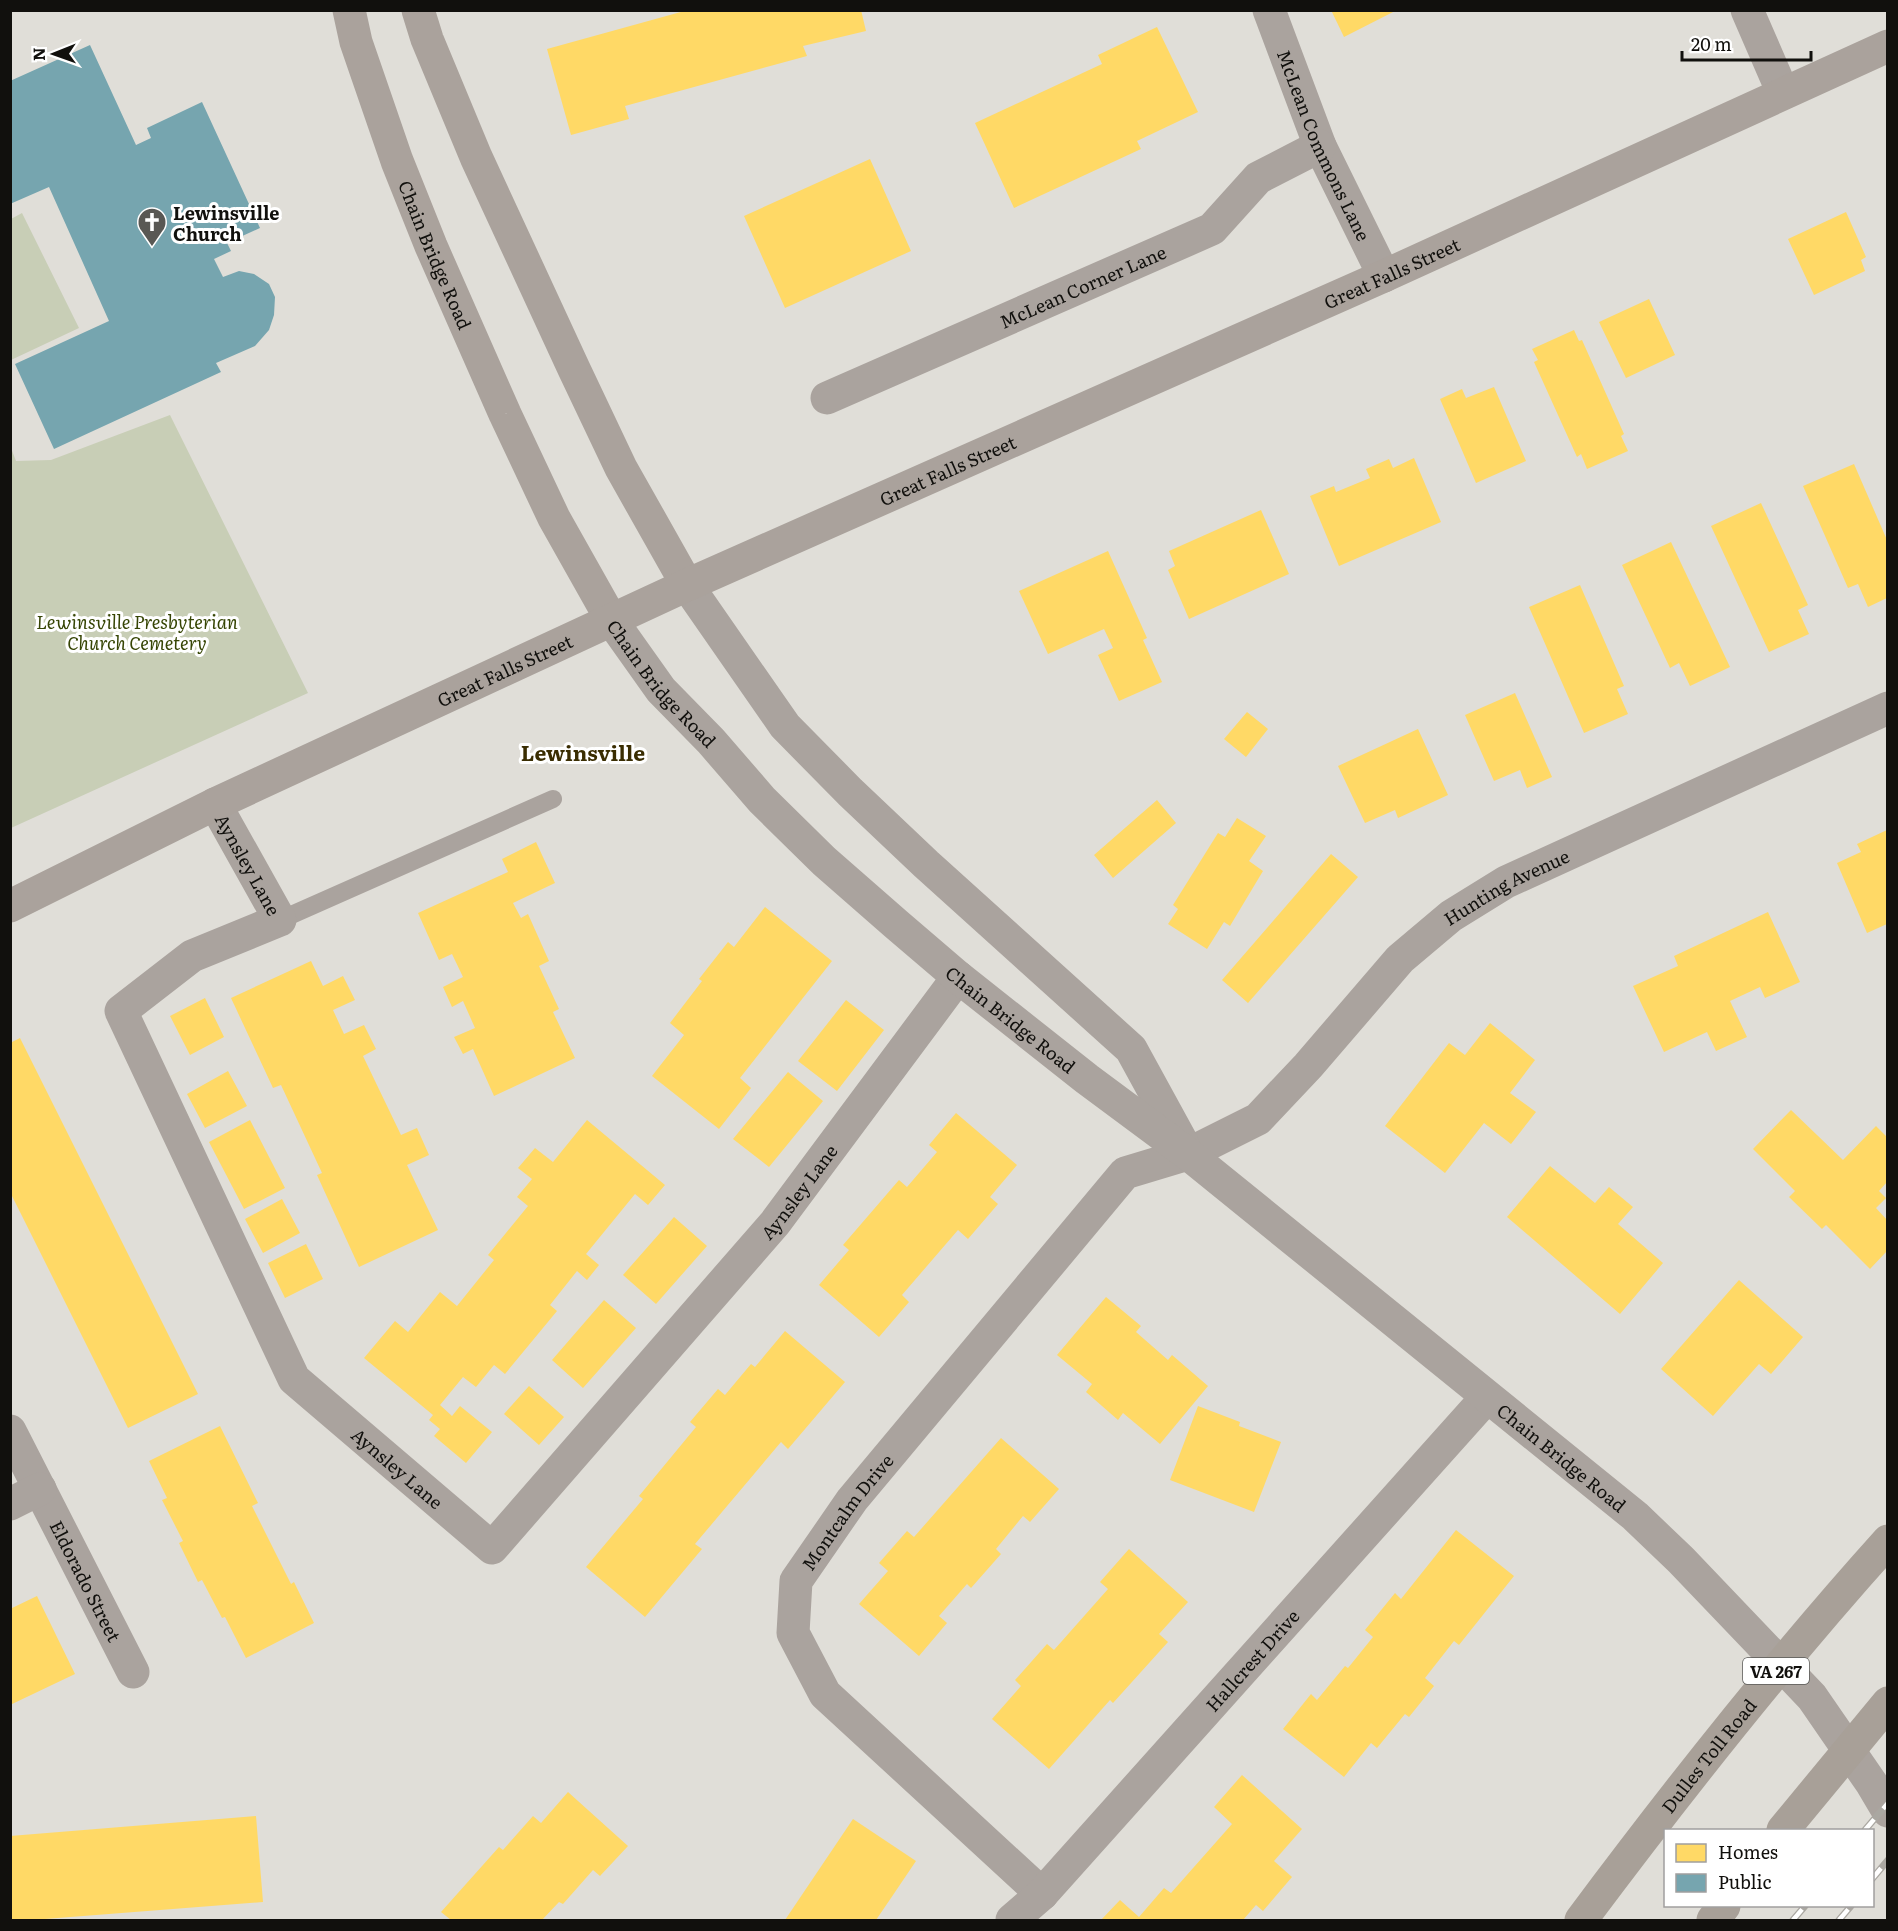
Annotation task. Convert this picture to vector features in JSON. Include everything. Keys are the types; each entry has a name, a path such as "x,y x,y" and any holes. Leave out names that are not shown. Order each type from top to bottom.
{"highway":[{"name":"Dulles Toll Road","path":"1581,1920 1683,1786 1880,1549"},
{"path":"1784,1829 1887,1703"},
{"path":"1713,1920 1723,1907"}],"main road":[{"name":"Chain Bridge Road","path":"349,10 356,42 397,161 436,257 549,507 612,621"},
{"name":"Chain Bridge Road","path":"418,10 427,39 476,157 574,369 621,468 687,585"},
{"name":"Great Falls Street","path":"10,906 215,804 687,585 1384,276 1887,46"}],"street":[{"name":"McLean Commons Lane","path":"1269,10 1320,146 1384,276"},
{"path":"1747,10 1783,93"},
{"name":"McLean Corner Lane","path":"827,398 1212,230 1258,178 1320,146"},
{"name":"Chain Bridge Road","path":"687,585 785,726 926,864 1131,1049 1188,1154"},
{"name":"Chain Bridge Road","path":"612,621 661,690 711,741 762,800 824,861 958,977 1087,1079 1188,1154 1635,1516 1714,1594 1812,1697 1872,1784 1887,1811"},
{"name":"Hunting Avenue","path":"1188,1154 1258,1119 1308,1066 1400,959 1451,916 1506,882 1887,708"},
{"name":"Aynsley Lane","path":"215,804 280,920 192,956 120,1011 294,1379 492,1548 775,1223 958,977"},
{"name":"Montcalm Drive","path":"1042,1894 825,1694 793,1633 796,1581 852,1500 1125,1173 1188,1154"},
{"name":"Hallcrest Drive","path":"1012,1920 1042,1894 1487,1396"},
{"name":"Eldorado Street","path":"10,1431 134,1672"},
{"path":"10,1504 40,1489"}],"lane":[{"path":"280,920 553,799"}],"green space":[{"path":"22,213 79,328 11,360 11,219"},
{"name":"Lewinsville Presbyterian Church Cemetery","path":"170,415 308,693 11,828 11,448 16,461 51,460"}],"building: Homes":[{"path":"688,10 861,10 866,31 803,46 807,56 625,106 629,119 571,135 547,49"},
{"path":"1331,10 1397,10 1344,37"},
{"path":"1157,27 1198,112 1137,141 1141,149 1014,208 975,123 1102,64 1098,55"},
{"path":"870,159 911,251 785,308 744,216"},
{"path":"1846,212 1866,257 1861,260 1865,271 1814,295 1788,239"},
{"path":"1649,299 1675,355 1626,378 1599,322"},
{"path":"1574,330 1579,341 1582,340 1624,434 1621,436 1628,451 1587,469 1581,454 1577,457 1534,362 1538,360 1532,349"},
{"path":"1494,387 1526,461 1476,483 1440,399 1462,389 1466,398"},
{"path":"1414,458 1441,522 1339,566 1310,496 1334,486 1336,492 1370,478 1366,469 1389,459 1393,468"},
{"path":"1854,464 1887,540 1887,598 1868,607 1858,584 1848,588 1803,486"},
{"path":"1761,503 1808,605 1798,610 1809,634 1769,652 1711,526"},
{"path":"1261,510 1289,574 1189,619 1168,570 1175,566 1169,551"},
{"path":"1671,542 1730,667 1690,686 1679,663 1670,668 1622,565"},
{"path":"1108,551 1147,638 1143,640 1162,682 1119,701 1098,655 1113,648 1104,629 1048,654 1019,591"},
{"path":"1580,585 1624,686 1617,689 1628,714 1584,733 1529,607"},
{"path":"1515,693 1552,777 1527,788 1520,770 1494,781 1465,715"},
{"path":"1247,712 1268,729 1246,757 1224,739"},
{"path":"1418,729 1448,795 1398,818 1395,810 1365,823 1338,766"},
{"path":"1157,800 1176,823 1113,878 1094,855"},
{"path":"1237,818 1266,836 1249,861 1263,871 1230,926 1224,922 1207,949 1168,924 1178,909 1173,905 1218,833 1225,837"},
{"path":"1887,830 1887,924 1867,933 1837,863 1861,852 1857,844"},
{"path":"536,842 555,883 513,903 521,918 528,914 549,961 539,966 559,1009 553,1012 575,1058 494,1096 473,1049 463,1054 454,1037 475,1028 463,1001 452,1007 443,987 463,977 452,954 439,960 418,913 508,872 502,859"},
{"path":"1331,854 1358,877 1248,1003 1222,980"},
{"path":"765,907 832,961 740,1078 751,1088 719,1129 652,1076 684,1035 670,1023 702,981 699,979 728,942 734,947"},
{"path":"1768,912 1800,982 1765,998 1760,987 1730,1001 1747,1037 1716,1051 1707,1032 1664,1052 1633,986 1678,966 1674,956"},
{"path":"311,961 323,986 343,976 355,1000 333,1010 344,1034 364,1025 376,1049 363,1056 401,1135 417,1128 429,1155 407,1165 438,1230 359,1267 317,1175 322,1173 281,1085 273,1088 231,998"},
{"path":"205,998 224,1037 190,1055 170,1016"},
{"path":"846,1000 884,1030 837,1091 798,1061"},
{"path":"1490,1023 1535,1060 1510,1093 1536,1112 1511,1144 1484,1123 1445,1173 1385,1126 1449,1043 1465,1055"},
{"path":"20,1038 198,1394 128,1428 10,1192 10,1043"},
{"path":"228,1071 247,1106 205,1128 187,1094"},
{"path":"788,1072 823,1101 769,1167 733,1139"},
{"path":"1791,1110 1843,1160 1876,1126 1887,1137 1887,1182 1879,1191 1886,1198 1876,1208 1887,1220 1887,1251 1870,1269 1826,1225 1822,1229 1789,1197 1795,1191 1753,1149"},
{"path":"956,1113 1017,1165 990,1197 998,1204 968,1239 958,1230 902,1295 909,1302 879,1337 819,1285 849,1250 843,1245 899,1180 907,1187 937,1152 929,1145"},
{"path":"250,1120 285,1188 244,1209 209,1142"},
{"path":"587,1120 665,1185 648,1205 635,1194 586,1254 599,1265 587,1280 577,1271 550,1305 557,1311 505,1374 494,1365 476,1387 463,1377 440,1405 452,1416 460,1406 492,1432 466,1463 434,1436 440,1429 429,1420 433,1415 364,1358 395,1321 408,1332 440,1292 457,1306 494,1260 488,1255 528,1206 517,1197 532,1179 518,1168 535,1148 553,1162"},
{"path":"1550,1166 1595,1203 1609,1187 1633,1207 1618,1224 1663,1263 1620,1314 1507,1217"},
{"path":"282,1199 300,1233 263,1253 245,1219"},
{"path":"674,1217 707,1246 656,1304 623,1275"},
{"path":"306,1244 323,1279 285,1298 268,1263"},
{"path":"1739,1280 1803,1337 1771,1374 1759,1364 1713,1416 1661,1369"},
{"path":"1106,1297 1141,1326 1136,1332 1168,1360 1172,1355 1208,1386 1160,1444 1123,1413 1118,1420 1086,1392 1092,1384 1057,1355"},
{"path":"604,1300 636,1328 583,1388 552,1360"},
{"path":"785,1331 845,1382 788,1449 781,1442 695,1544 702,1549 645,1617 586,1567 643,1499 639,1496 696,1427 690,1422 718,1389 725,1395 751,1364 755,1367"},
{"path":"529,1386 564,1417 539,1445 504,1414"},
{"path":"1198,1406 1240,1422 1239,1426 1281,1442 1254,1512 1170,1480"},
{"path":"220,1426 258,1503 252,1506 291,1584 294,1582 314,1623 246,1658 225,1617 222,1618 202,1580 198,1582 179,1543 183,1541 162,1500 167,1498 149,1461"},
{"path":"1001,1438 1059,1489 1030,1522 1023,1516 996,1549 1001,1554 971,1588 967,1584 939,1616 947,1623 919,1656 859,1604 888,1571 879,1563 907,1531 914,1537"},
{"path":"1456,1530 1514,1576 1459,1645 1454,1641 1425,1678 1434,1686 1409,1717 1405,1714 1377,1748 1371,1743 1344,1777 1283,1729 1311,1694 1317,1700 1345,1666 1348,1668 1373,1637 1365,1630 1395,1593 1401,1599"},
{"path":"1129,1549 1188,1602 1159,1634 1168,1642 1113,1703 1110,1700 1049,1769 992,1719 1021,1686 1015,1680 1047,1644 1054,1650 1108,1589 1100,1582"},
{"path":"37,1596 75,1674 10,1705 10,1609"},
{"path":"1242,1775 1302,1829 1274,1861 1292,1877 1263,1911 1256,1905 1243,1920 1101,1920 1120,1900 1139,1917 1164,1888 1171,1893 1232,1824 1214,1807"},
{"path":"568,1792 628,1846 600,1876 593,1870 563,1904 559,1902 542,1920 451,1920 441,1912 499,1847 503,1850 533,1816 541,1823"},
{"path":"256,1816 263,1902 10,1920 10,1836"},
{"path":"853,1819 916,1861 876,1920 785,1920"}],"building: Public":[{"name":"Lewinsville Church","path":"90,45 136,145 151,138 147,128 202,102 260,228 227,243 231,251 214,259 223,277 239,271 254,274 269,284 275,297 274,315 269,330 255,346 216,363 221,372 54,449 15,364 109,321 49,187 10,204 10,81"}],"railway":[{"path":"1866,1829 1888,1803"},
{"path":"1874,1877 1888,1860"},
{"path":"1793,1920 1804,1907"},
{"path":"1839,1920 1850,1907"}],"place":[{"name":"Lewinsville Church","path":"152,248"}],"district":[{"name":"Lewinsville","path":"583,751"}]}
